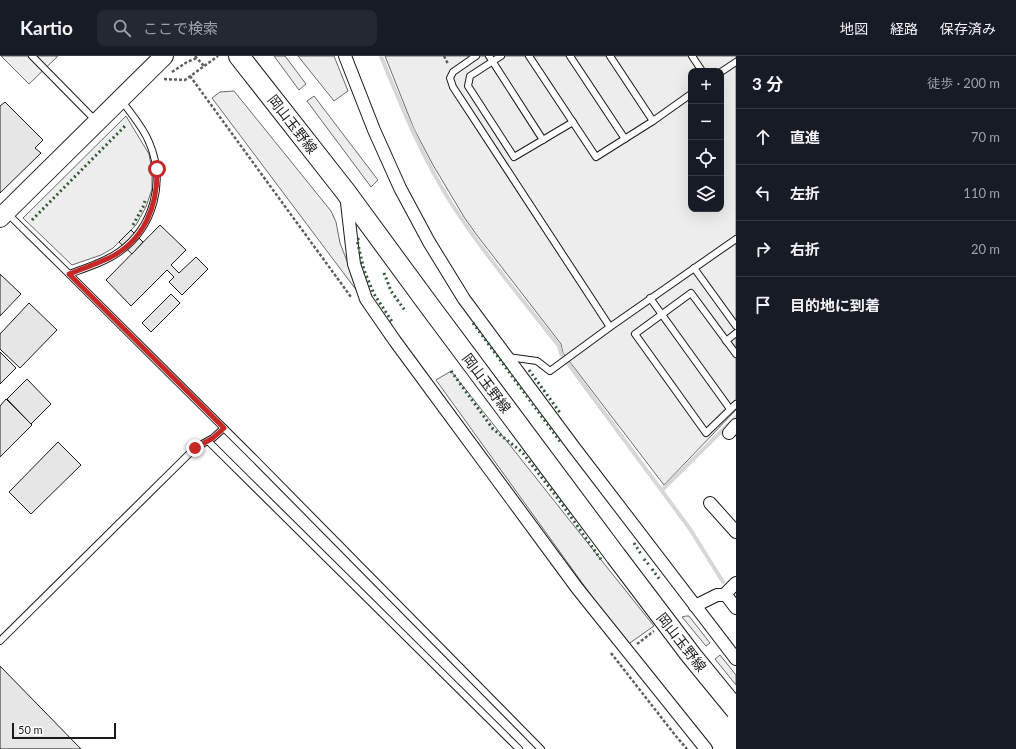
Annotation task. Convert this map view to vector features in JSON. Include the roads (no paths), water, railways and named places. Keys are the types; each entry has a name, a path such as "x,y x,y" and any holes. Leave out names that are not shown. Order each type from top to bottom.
{"main road":[{"name":"岡山玉野線","path":"239,56 346,191 428,304 616,556 691,655 736,710"}],"street":[{"path":"3,215 164,56"},
{"path":"345,56 374,130 400,188 429,242 464,299 694,606 736,659"},
{"path":"346,191 348,222 354,264 366,299 395,341 577,588 706,749"},
{"path":"710,503 736,532"},
{"path":"724,595 736,583"},
{"path":"694,606 717,595 726,595 736,608"}],"lane":[{"path":"32,56 97,122"},
{"path":"476,56 453,72 450,78 453,87 610,327"},
{"path":"501,56 490,59 470,76 468,86 514,157 573,122"},
{"path":"529,56 596,157 653,121 688,96"},
{"path":"570,56 624,139"},
{"path":"610,56 653,121"},
{"path":"692,56 700,68"},
{"path":"724,70 736,61 733,56"},
{"path":"490,59 543,140"},
{"path":"69,274 110,258 127,246 145,224 154,200 157,185 157,169 154,154 142,129 120,99"},
{"path":"3,215 69,274 542,749"},
{"path":"507,356 537,361 550,371 650,298 736,238"},
{"path":"694,268 736,326"},
{"path":"736,354 691,293 635,334 706,433 736,404"},
{"path":"650,298 730,409"},
{"path":"726,341 736,333"},
{"path":"0,641 195,448 208,441 224,428"},
{"path":"208,441 519,749"}],"waterway":[{"path":"381,56 405,114 423,152 453,206 491,260 559,346 561,354 690,529 723,582"},
{"path":"662,490 736,417"}]}
